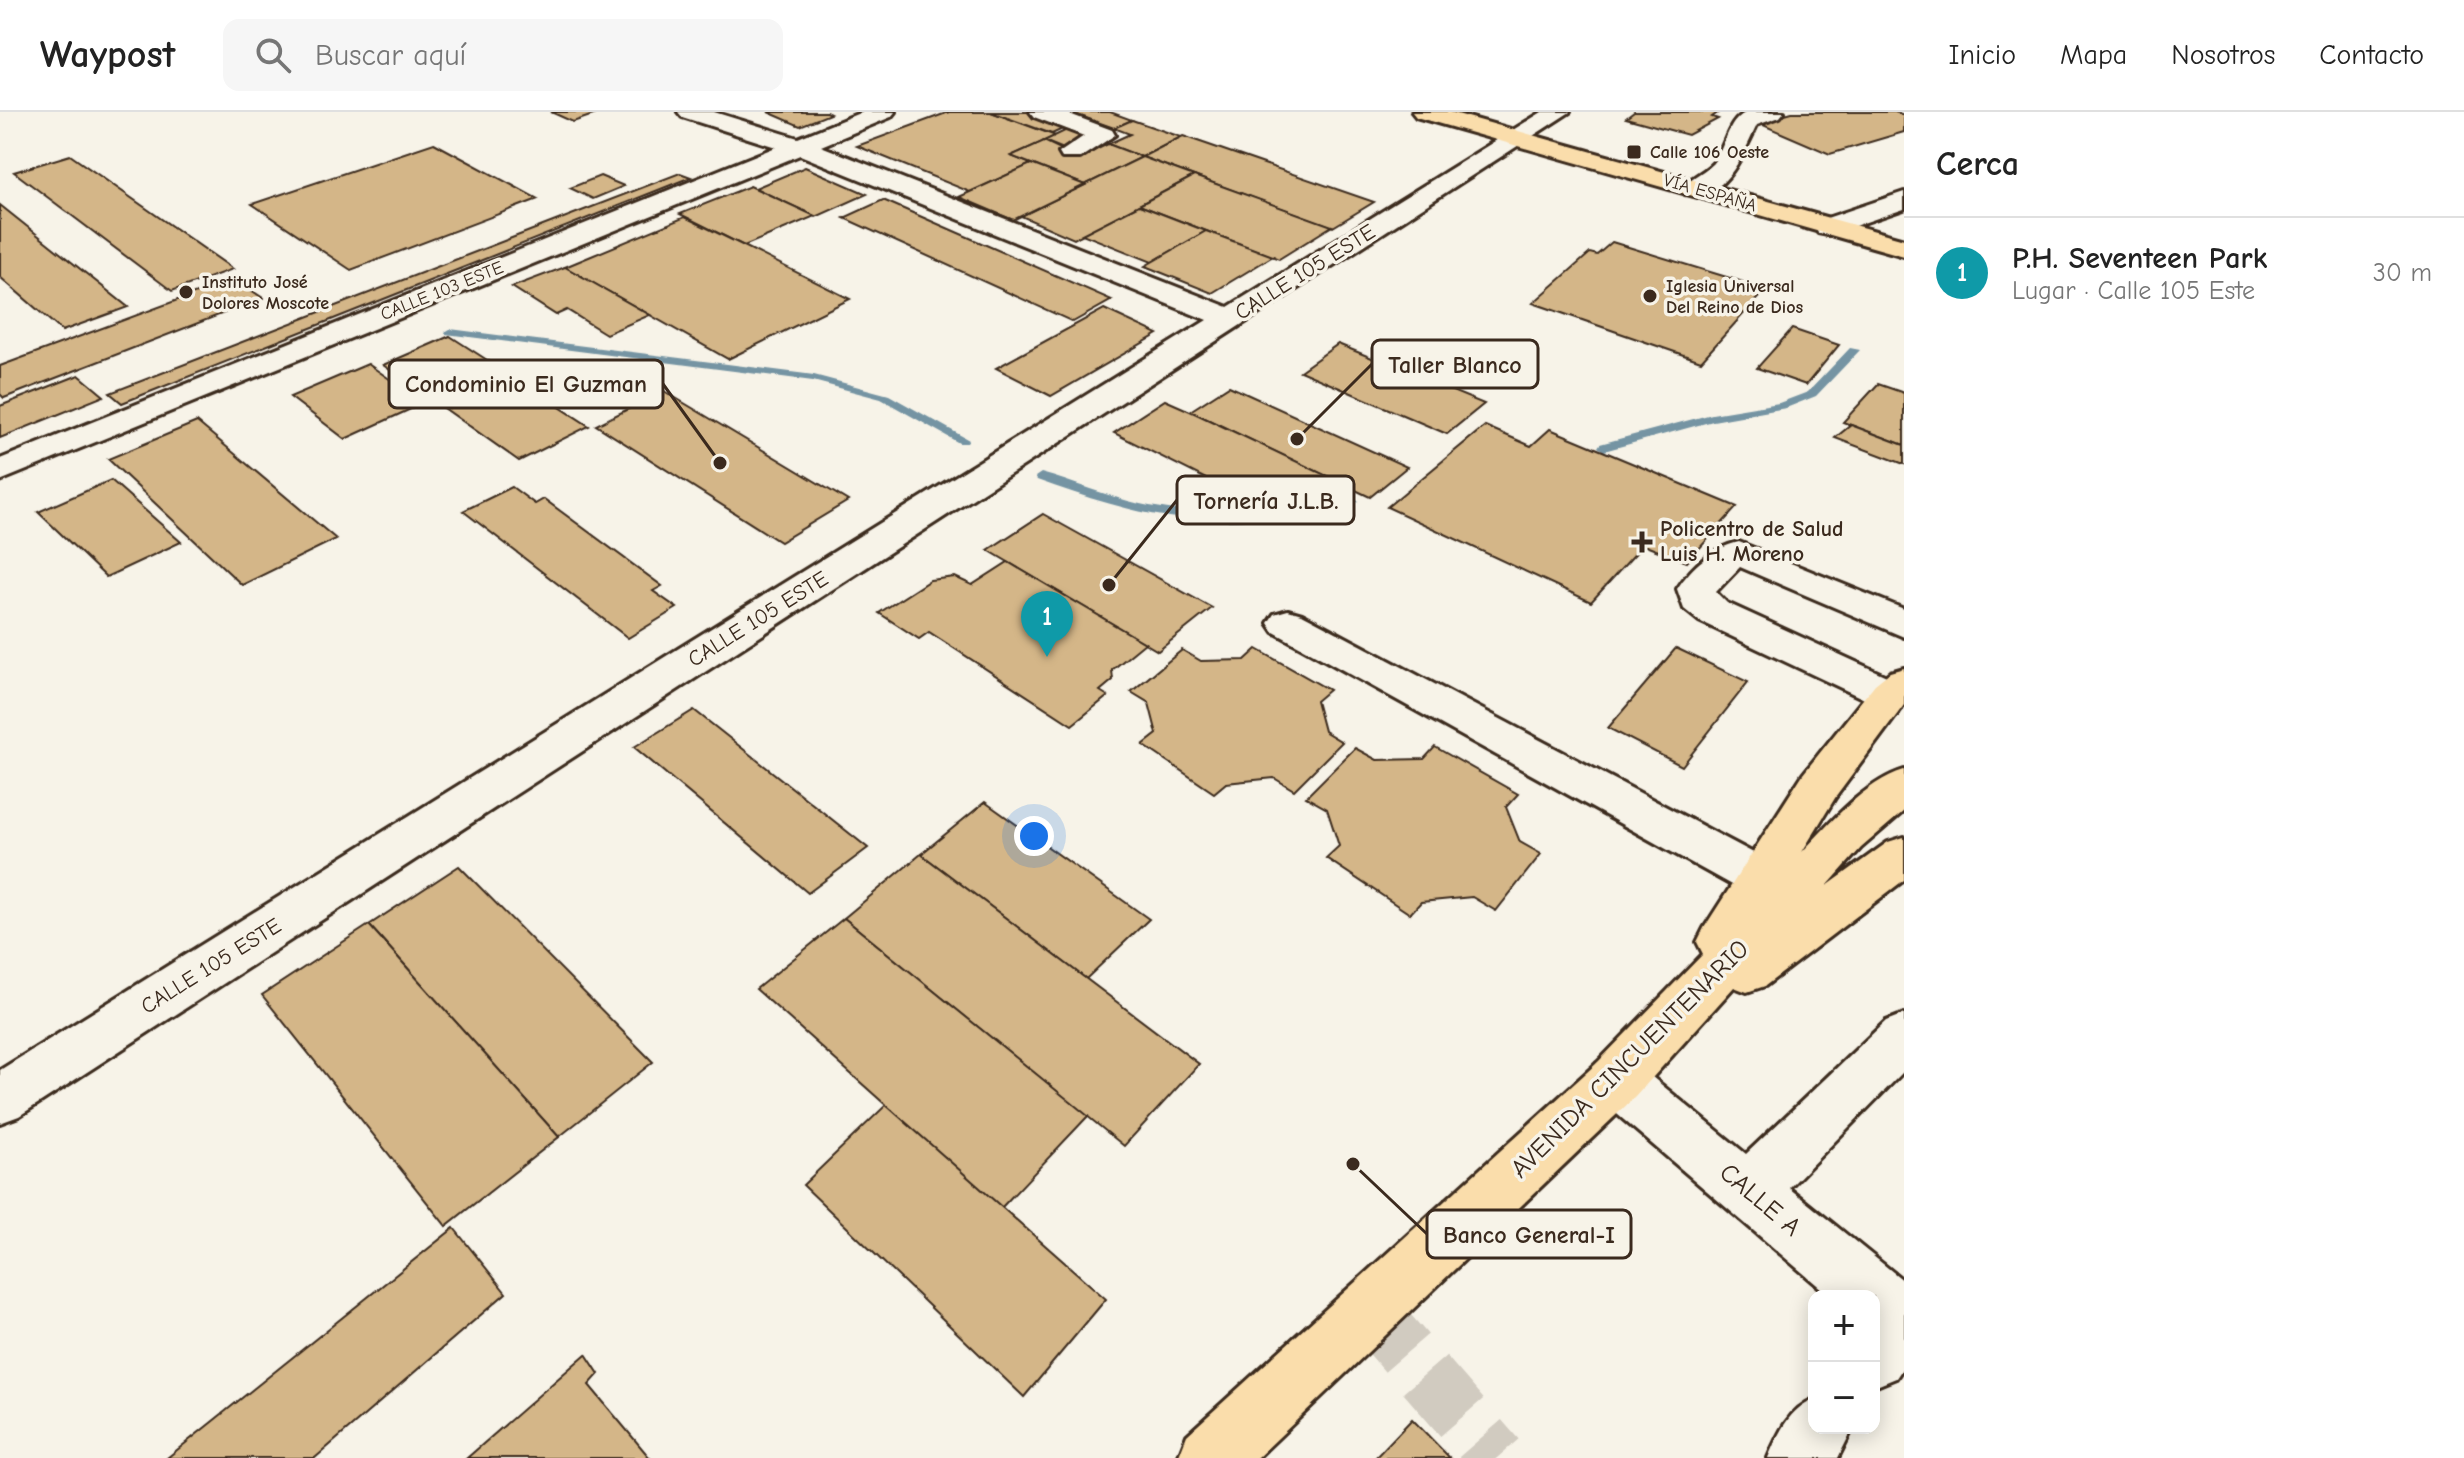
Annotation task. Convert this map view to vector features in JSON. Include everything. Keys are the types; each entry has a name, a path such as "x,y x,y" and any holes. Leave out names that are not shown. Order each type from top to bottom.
{"main road":[{"name":"VÍA ESPAÑA","path":"1424,112 1904,248"},
{"path":"1665,1032 1819,786 1897,688"},
{"name":"AVENIDA CINCUENTENARIO","path":"1210,1458 1616,1080 1665,1032 1845,836 1904,786"},
{"path":"1665,1032 1904,855"}],"street":[{"path":"690,112 800,146 1231,319"},
{"path":"1042,112 1103,135 1071,153"},
{"name":"CALLE 105 ESTE","path":"0,1099 1558,112"},
{"path":"1694,189 1725,167 1747,120 1772,112"},
{"name":"CALLE 103 ESTE","path":"0,471 800,146 869,114"},
{"path":"1828,227 1904,200"},
{"path":"1897,688 1713,612 1698,600 1696,589 1730,556 1739,553 1904,624"},
{"path":"1288,623 1761,879"},
{"path":"1748,1190 1904,1037"},
{"name":"CALLE A","path":"1616,1080 1748,1190 1893,1331"},
{"path":"1800,1458 1817,1434"}],"building":[{"path":"551,112 602,112 573,122"},
{"path":"768,112 826,112 830,114 800,126"},
{"path":"949,112 991,112 1056,136 1011,156 1031,164 970,192 857,146"},
{"path":"991,112 1030,112 1069,126 1052,134"},
{"path":"1069,112 1110,112 1132,120 1114,128"},
{"path":"1634,112 1719,112 1712,117 1718,119 1688,135 1626,118"},
{"path":"1792,112 1895,112 1904,115 1904,132 1830,154 1756,122"},
{"path":"1132,120 1181,137 1142,157 1108,144 1130,134 1114,128"},
{"path":"1073,127 1093,134 1066,150 1044,141"},
{"path":"1183,136 1374,202 1333,227 1142,157"},
{"path":"1044,141 1079,158 1108,144 1142,157 1085,185 1011,156"},
{"path":"434,143 538,199 351,270 252,204"},
{"path":"70,155 233,269 172,291 14,172"},
{"path":"1142,157 1194,176 1074,239 1021,216"},
{"path":"1031,164 1085,185 1013,220 959,197"},
{"path":"805,167 867,194 816,217 755,188"},
{"path":"680,173 691,177 122,403 110,393"},
{"path":"600,176 624,186 593,199 570,188"},
{"path":"1194,176 1332,226 1279,259 1139,205"},
{"path":"750,186 815,216 744,246 680,214"},
{"path":"883,200 1112,300 1073,322 844,218"},
{"path":"0,205 128,307 62,331 0,277"},
{"path":"1139,205 1206,231 1152,262 1082,234"},
{"path":"685,217 850,299 728,359 565,267"},
{"path":"1206,231 1273,256 1212,293 1145,266"},
{"name":"Iglesia Universal Del Reino de Dios","path":"1612,242 1766,289 1701,361 1533,303 1590,253 1597,255"},
{"path":"565,267 650,315 606,334 567,310 556,315 512,287"},
{"path":"234,279 263,298 4,398 0,394 0,366"},
{"path":"1104,309 1158,334 1051,396 996,368"},
{"path":"1792,329 1839,345 1806,385 1757,368"},
{"path":"450,336 589,426 519,461 383,365"},
{"path":"1338,344 1484,404 1447,434 1300,371"},
{"path":"368,364 424,403 345,439 290,397"},
{"path":"79,375 104,396 0,438 0,406"},
{"path":"1878,384 1904,393 1904,445 1843,422"},
{"path":"1229,386 1407,467 1370,497 1190,411"},
{"path":"664,391 848,501 780,542 596,425"},
{"path":"1165,400 1350,487 1260,506 1114,433"},
{"path":"197,422 336,539 242,585 108,459"},
{"path":"1851,425 1904,445 1904,464 1835,438"},
{"path":"1485,426 1531,446 1550,429 1737,507 1687,562 1643,545 1591,602 1387,507"},
{"path":"111,480 181,542 106,577 38,512"},
{"path":"512,487 535,504 544,499 662,586 653,591 677,608 628,638 463,511"},
{"path":"1043,514 1212,608 1158,651 988,550"},
{"path":"1008,562 1145,643 1112,670 1113,680 1100,691 1108,696 1072,725 929,632 919,639 879,613 930,580 955,577 972,585"},
{"path":"1676,648 1748,682 1682,766 1608,728"},
{"path":"1257,649 1329,690 1316,701 1324,731 1342,742 1294,790 1274,778 1226,783 1214,793 1143,745 1157,734 1149,703 1131,692 1182,650 1201,661 1245,660"},
{"path":"694,710 868,848 808,893 634,747"},
{"path":"1435,747 1518,794 1506,807 1520,842 1541,854 1496,911 1472,897 1421,902 1410,914 1326,858 1339,846 1327,809 1306,797 1355,748 1377,760 1424,759"},
{"path":"985,802 1149,919 1086,979 921,854"},
{"path":"921,854 1199,1064 1124,1146 844,918"},
{"path":"459,866 653,1062 559,1137 369,925"},
{"path":"844,918 1088,1116 1001,1208 756,989"},
{"path":"369,925 559,1137 446,1226 262,995"},
{"path":"886,1105 1106,1299 1024,1397 803,1185"},
{"path":"454,1228 506,1293 315,1458 167,1458"},
{"path":"586,1354 599,1374 589,1385 650,1458 467,1458"},
{"path":"1412,1419 1450,1458 1375,1458"}],"waterway":[{"path":"450,332 814,378 885,397 963,440"},
{"path":"1604,447 1712,418 1782,406 1812,394 1854,350"},
{"path":"1041,477 1117,502 1196,516 1250,516 1353,501"}],"tunnel":[{"path":"1369,1310 1497,1458"}],"place":[{"name":"Calle 106 Oeste","path":"1634,152"},
{"name":"Instituto José Dolores Moscote","path":"186,292"},
{"name":"Iglesia Universal Del Reino de Dios","path":"1650,296"},
{"name":"Taller Blanco","path":"1297,439"},
{"name":"Condominio El Guzman","path":"720,463"},
{"name":"Policentro de Salud Luis H. Moreno","path":"1642,542"},
{"name":"Tornería J.L.B.","path":"1109,585"},
{"name":"P.H. Seventeen Park","path":"1047,657"},
{"name":"Banco General-I","path":"1353,1164"}]}
